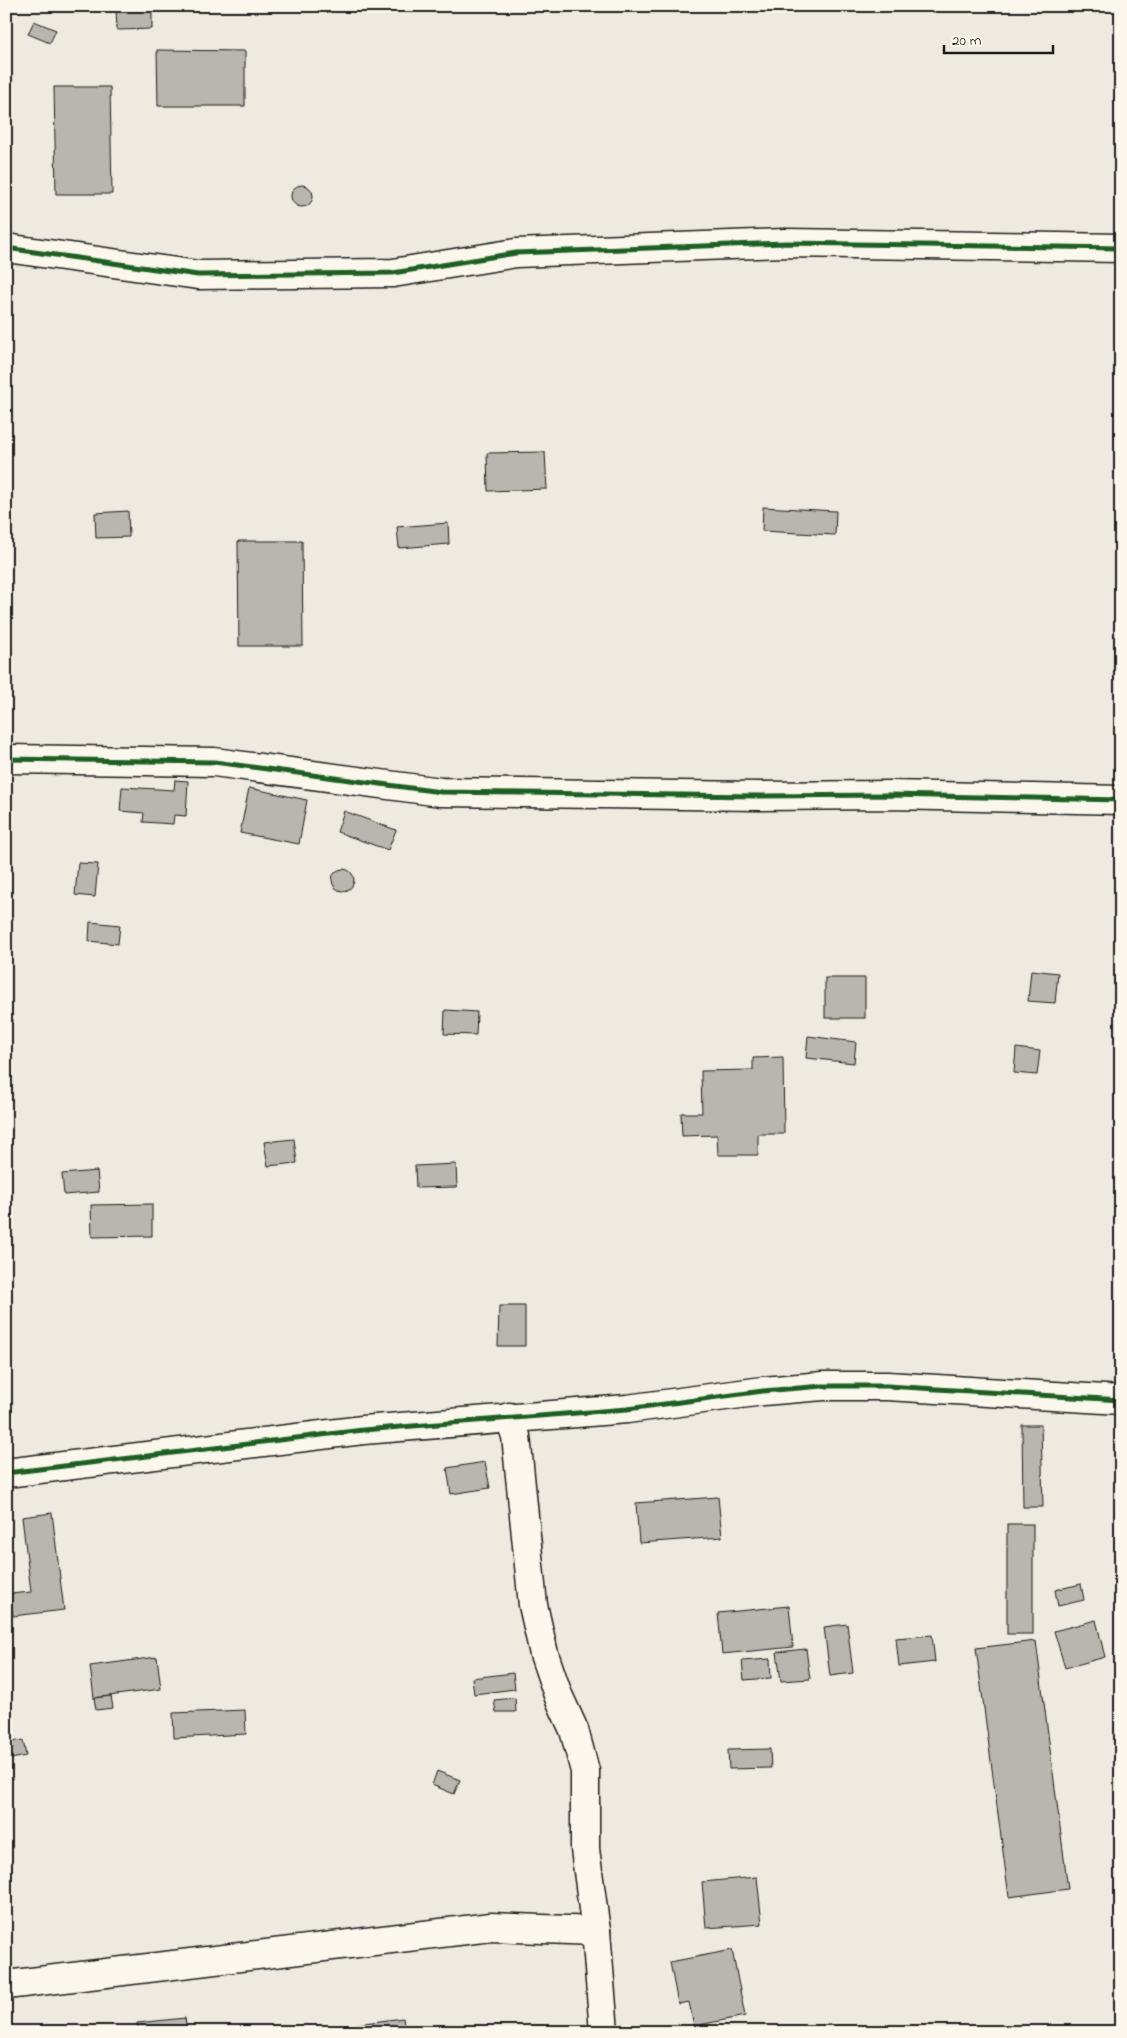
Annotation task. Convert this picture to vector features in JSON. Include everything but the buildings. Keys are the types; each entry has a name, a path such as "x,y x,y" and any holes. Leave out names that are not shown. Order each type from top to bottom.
{"street":[{"path":"6,248 198,275 393,273 516,254 786,243 1121,248"},
{"path":"6,759 214,762 441,792 750,796 891,795 1121,800"},
{"path":"6,1473 363,1430 627,1409 763,1391 823,1386 887,1386 1121,1400"},
{"path":"509,1417 516,1436 533,1605 544,1654 574,1730 585,1771 586,1849 596,1931 604,2032"},
{"path":"6,1984 491,1927 596,1931"}],"cycle path":[{"path":"6,248 198,275 393,273 516,253 786,243 1121,248"},
{"path":"6,759 214,762 441,792 759,796 891,795 1121,800"},
{"path":"6,1473 363,1430 627,1409 763,1391 823,1386 887,1386 1121,1400"}]}
